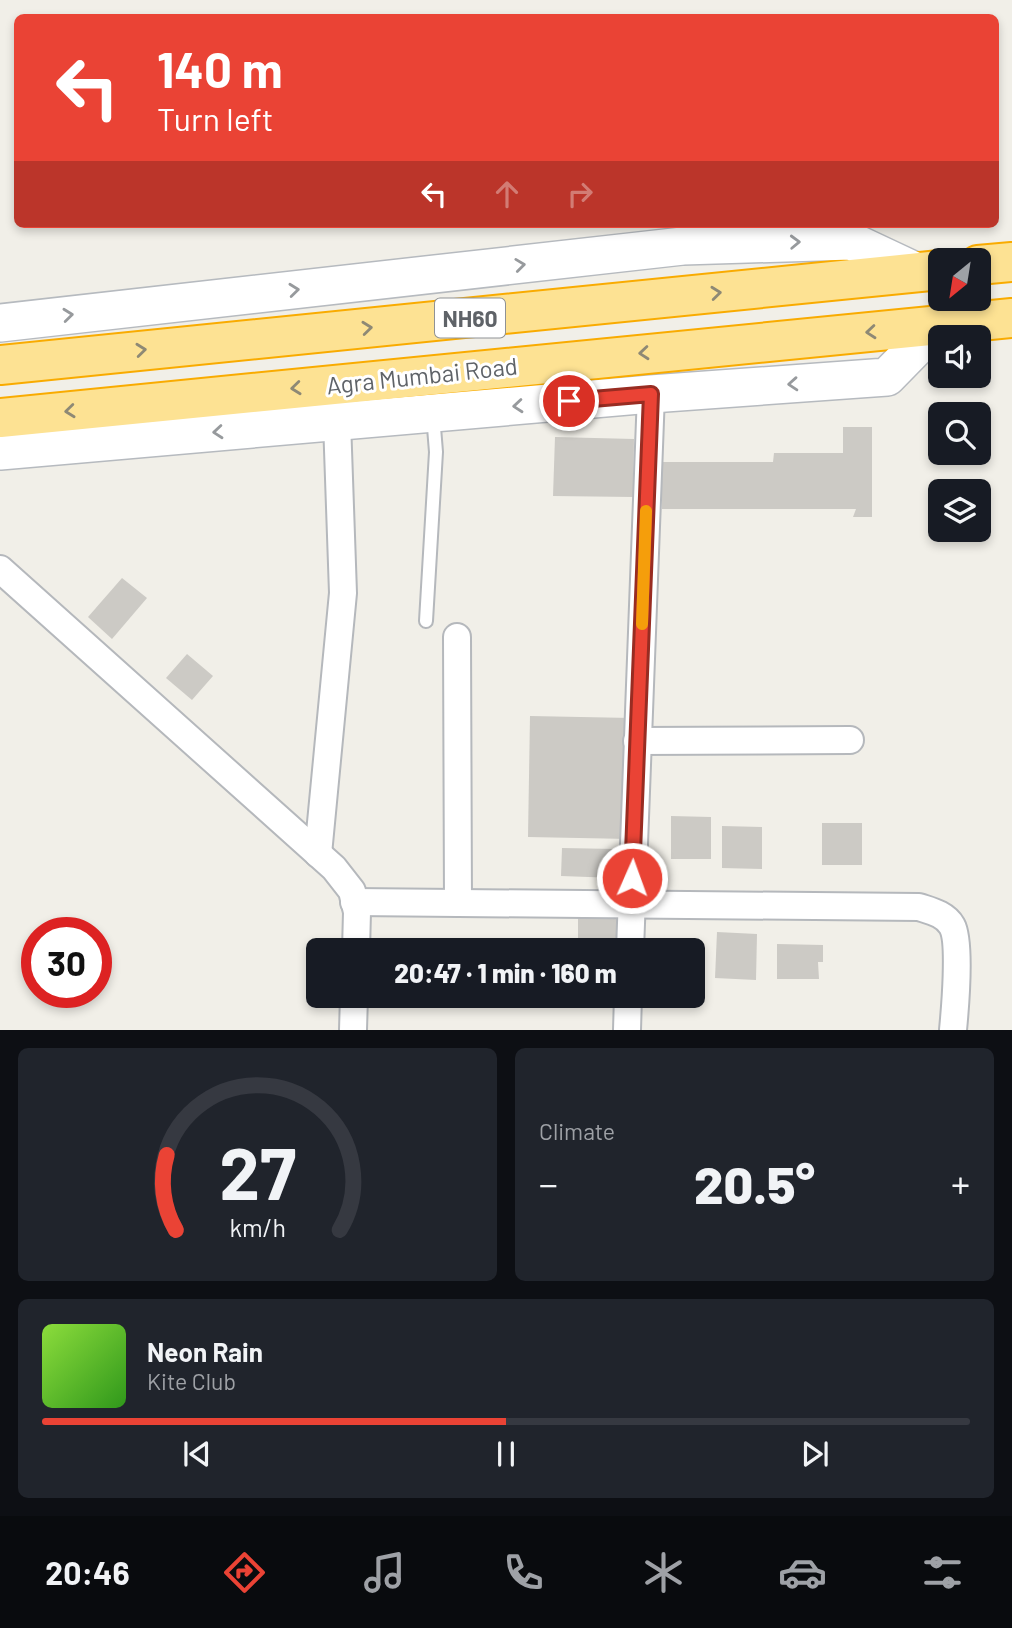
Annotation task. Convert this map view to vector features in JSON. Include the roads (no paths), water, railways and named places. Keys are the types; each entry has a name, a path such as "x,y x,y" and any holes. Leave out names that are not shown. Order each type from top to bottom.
{"highway":[{"path":"991,264 1012,262"},
{"name":"NH60","path":"0,365 928,271"},
{"name":"Agra Mumbai Road","path":"947,325 1012,318"},
{"name":"Agra Mumbai Road","path":"0,418 928,327"}],"street":[{"path":"0,323 683,246 851,241 928,271"},
{"path":"0,450 651,394 887,377 928,336"},
{"path":"630,938 651,394"},
{"path":"318,854 343,593 337,421"},
{"path":"0,569 334,868 352,891 357,912 356,938"},
{"path":"457,636 458,903"},
{"path":"638,741 850,740"},
{"path":"354,902 919,907 941,915 953,927 957,976 953,1030"},
{"path":"353,1030 354,1008"},
{"path":"626,1030 627,1008"}],"lane":[{"path":"426,621 436,452 433,413"}]}
